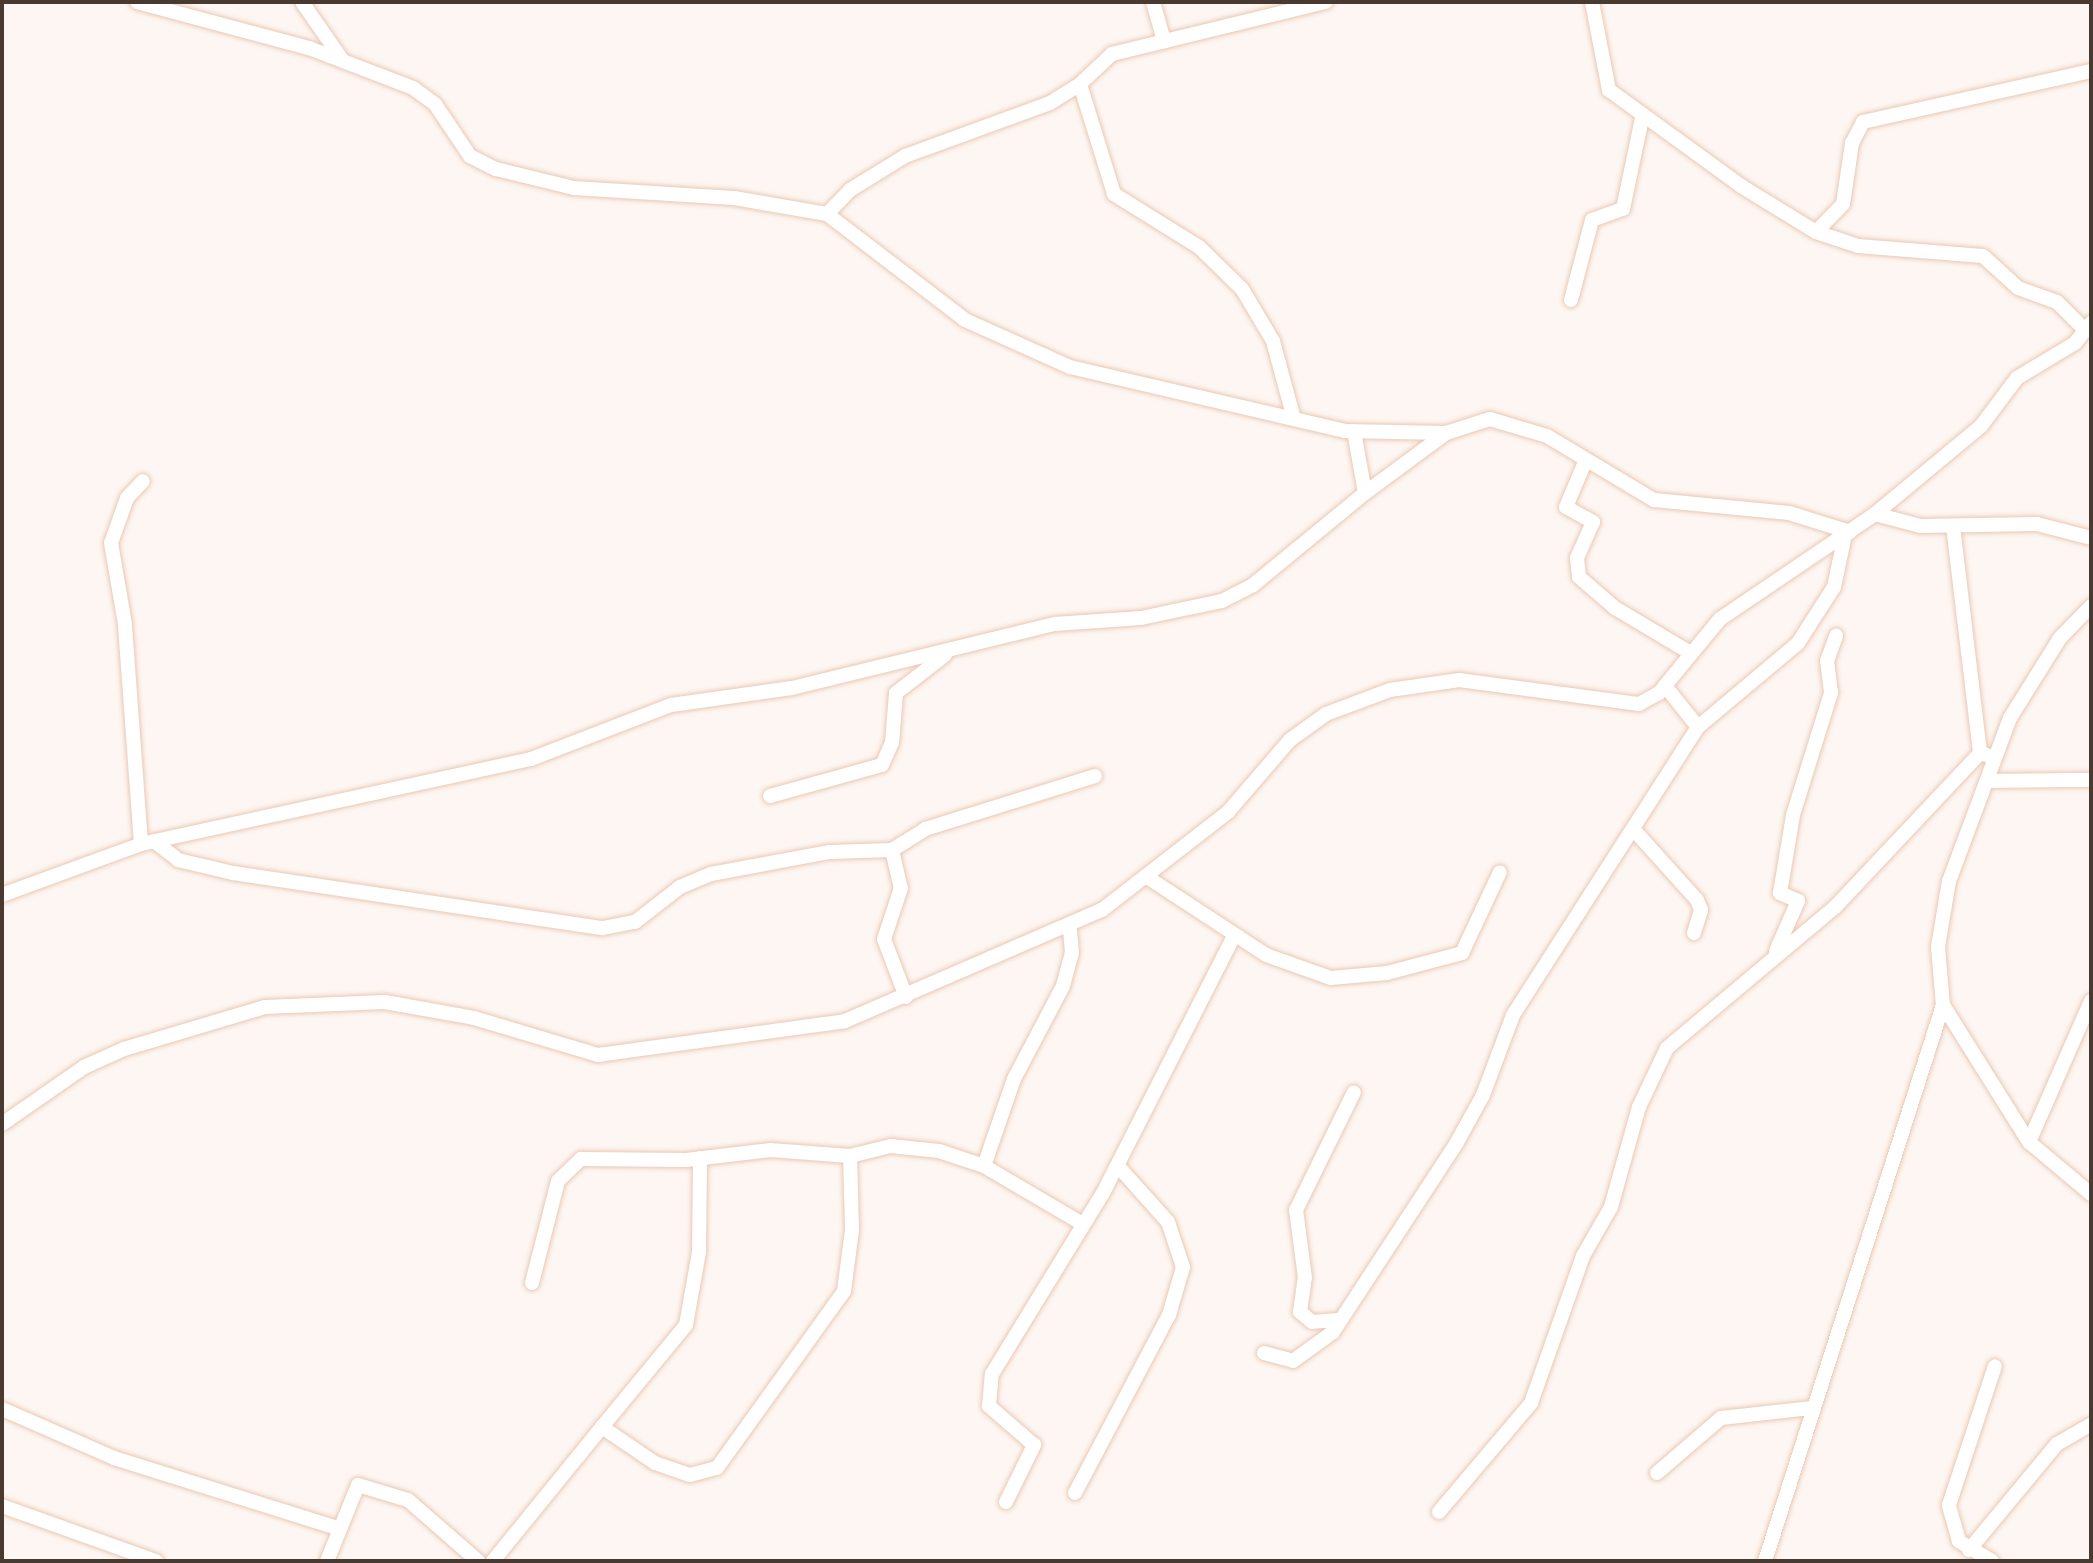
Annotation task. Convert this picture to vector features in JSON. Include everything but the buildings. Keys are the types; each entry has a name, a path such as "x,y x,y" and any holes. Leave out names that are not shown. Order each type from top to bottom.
{"street":[{"path":"138,2 344,62 413,88 435,104 470,156 496,169 573,188 734,198 827,214 946,308 993,336 1070,367 1354,431 1446,433"},
{"path":"302,2 344,62"},
{"path":"1153,2 1164,41"},
{"path":"827,214 850,190 905,156 1051,103 1080,84 1112,54 1326,2"},
{"path":"2,1124 84,1067 124,1049 265,1007 386,1002 609,1055 820,1027 906,997 1070,929 1147,877 1228,812 1290,740 1326,714 1380,694 1460,680 1629,705 1665,687 1689,652 1728,612 1875,514 1981,426 2017,378 2089,327 2057,302 2018,288 1983,256 1858,246 1816,232 1642,118 1605,83 1592,2"},
{"path":"1816,232 1843,204 1852,143 1863,122 2091,71"},
{"path":"1080,84 1114,194 1199,247 1242,289 1273,341 1294,419"},
{"path":"1571,300 1592,220 1623,209 1642,118"},
{"path":"2,895 148,842 531,758 671,705 730,700 949,652 1055,624 1141,618 1222,601 1253,585 1365,493 1446,433 1489,419 1547,436 1585,462 1654,500 1789,513 1847,534"},
{"path":"1354,431 1365,493"},
{"path":"1585,462 1566,507 1593,522 1577,558 1579,577 1615,608 1689,652"},
{"path":"143,481 127,498 111,543 125,624 148,842"},
{"path":"1875,514 1920,526 2037,524 2091,538"},
{"path":"1439,1512 1531,1403 1583,1256 1611,1207 1639,1107 1667,1048 1854,889 1980,754 1953,526"},
{"path":"1264,1353 1280,1361 1304,1357 1339,1320 1470,1120 1513,1015 1698,727 1798,643 1834,587 1847,534"},
{"path":"1765,1561 1943,1004 1938,922 1996,758 2034,675 2091,606"},
{"path":"1765,967 1798,901 1780,892 1793,815 1831,693 1827,661 1836,636"},
{"path":"770,796 882,765 892,743 896,693 949,652"},
{"path":"1665,687 1698,727"},
{"path":"1980,754 1996,758"},
{"path":"148,842 178,860 233,873 603,929 635,922 680,887 711,874 830,852 892,850 925,829 1095,776"},
{"path":"1988,781 2091,780"},
{"path":"1634,830 1697,900 1701,910 1694,933"},
{"path":"892,850 901,888 884,939 906,997"},
{"path":"1147,877 1234,936 1315,977 1437,963 1469,944 1500,872"},
{"path":"984,1166 1014,1079 1063,986 1072,953 1070,929"},
{"path":"1006,1502 1034,1445 989,1406 986,1391 1081,1223 1118,1167 1234,936"},
{"path":"2029,1142 2091,1001"},
{"path":"1943,1004 2029,1142 2091,1194"},
{"path":"1339,1320 1312,1322 1300,1312 1304,1263 1296,1210 1354,1092"},
{"path":"532,1283 545,1218 571,1163 700,1158 770,1150 850,1156 914,1145 984,1166 1081,1223"},
{"path":"602,1427 672,1471 703,1475 717,1468 844,1291 852,1230 850,1156"},
{"path":"493,1561 686,1325 699,1252 700,1158"},
{"path":"1075,1493 1169,1315 1183,1267 1168,1222 1118,1167"},
{"path":"1992,1561 1969,1550 1951,1524 1949,1506 1995,1366"},
{"path":"1657,1473 1721,1418 1812,1408"},
{"path":"2,1409 114,1458 337,1528"},
{"path":"1969,1550 2057,1444 2091,1424"},
{"path":"327,1561 350,1494 358,1485 374,1485 408,1500 478,1561"},
{"path":"2,1506 156,1561"}]}
